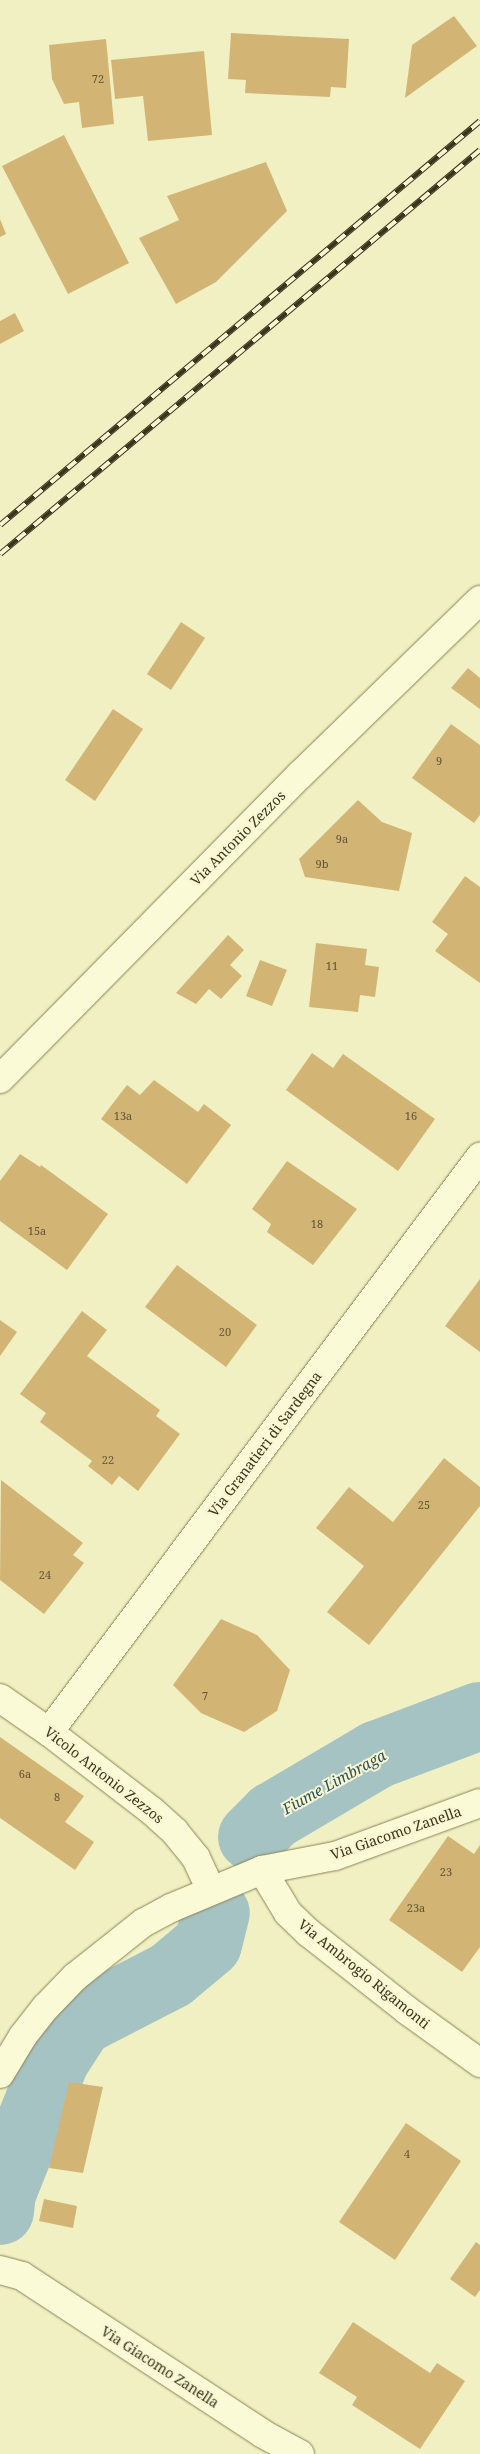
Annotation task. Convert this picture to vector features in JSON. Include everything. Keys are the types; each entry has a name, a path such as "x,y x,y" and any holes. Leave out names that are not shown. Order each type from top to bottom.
{"street":[{"name":"Via Antonio Zezzos","path":"0,1079 300,775 480,600"},
{"name":"Via Granatieri di Sardegna","path":"49,1732 480,1157"},
{"name":"Vicolo Antonio Zezzos","path":"0,1698 49,1732 152,1810 175,1832 196,1858 211,1890"},
{"name":"Via Giacomo Zanella","path":"0,2074 23,2036 46,2007 75,1977 143,1923 170,1908 262,1870 335,1856 480,1803"},
{"name":"Via Ambrogio Rigamonti","path":"262,1870 288,1913 309,1933 408,2011 480,2063"},
{"name":"Via Giacomo Zanella","path":"11,2273 263,2434 300,2454"}],"building":[{"path":"454,16 477,46 405,98 412,45"},
{"path":"231,33 349,39 346,88 331,87 330,97 245,93 246,80 228,79"},
{"path":"106,39 114,124 82,128 79,102 64,104 52,79 49,45"},
{"path":"204,51 212,135 148,141 143,96 115,99 111,60"},
{"path":"64,135 129,263 68,294 2,166"},
{"path":"266,162 287,211 216,282 176,304 139,238 179,220 167,196"},
{"path":"0,219 6,234 0,237"},
{"path":"15,313 24,331 0,344 0,321"},
{"path":"181,622 205,638 171,690 147,674"},
{"path":"468,668 480,678 480,709 451,688"},
{"path":"113,709 143,729 95,801 65,780"},
{"path":"451,724 480,745 480,815 474,823 412,778"},
{"path":"358,800 382,822 412,833 399,891 305,877 299,859"},
{"path":"465,876 480,887 480,983 435,951 448,934 432,922"},
{"path":"228,935 244,950 230,965 242,976 221,999 209,989 196,1004 176,993"},
{"path":"316,943 367,949 365,965 379,967 375,997 360,995 358,1012 309,1007"},
{"path":"260,960 287,970 272,1006 246,996"},
{"path":"312,1053 333,1068 343,1054 435,1119 398,1171 286,1090"},
{"path":"154,1080 198,1112 204,1104 231,1125 187,1184 101,1119 127,1085 140,1095"},
{"path":"20,1154 40,1167 41,1165 108,1214 67,1270 0,1221 0,1181"},
{"path":"287,1161 357,1209 313,1265 267,1232 271,1224 252,1209"},
{"path":"177,1265 257,1325 226,1367 145,1307"},
{"path":"480,1279 480,1352 445,1326"},
{"path":"82,1311 107,1330 87,1356 160,1410 156,1416 180,1434 138,1491 119,1476 112,1485 88,1466 92,1461 40,1422 46,1413 20,1394"},
{"path":"0,1320 17,1332 0,1356"},
{"path":"444,1458 480,1487 480,1506 369,1645 327,1612 364,1566 316,1528 349,1487 393,1522"},
{"path":"1,1480 83,1543 73,1555 84,1563 44,1614 0,1580"},
{"path":"221,1619 257,1635 290,1670 277,1711 244,1732 201,1713 173,1685"},
{"path":"0,1737 84,1796 65,1822 94,1842 75,1870 0,1818"},
{"path":"448,1836 474,1854 480,1845 480,1947 462,1972 389,1920"},
{"path":"69,2082 103,2087 83,2173 49,2168"},
{"path":"406,2123 461,2161 395,2260 339,2222"},
{"path":"44,2199 77,2206 73,2228 39,2221"},
{"path":"476,2242 480,2245 480,2290 475,2297 450,2279"},
{"path":"353,2322 430,2373 437,2363 465,2381 420,2449 352,2405 357,2397 319,2373"}],"waterway":[{"name":"Fiume Limbraga","path":"252,1837 273,1816 376,1755 480,1716"},
{"name":"Fiume Limbraga","path":"0,2211 2,2193 56,2059 80,2022 171,1975 208,1944 216,1913"}],"railway":[{"path":"0,525 480,121"},
{"path":"0,554 480,150"}]}
